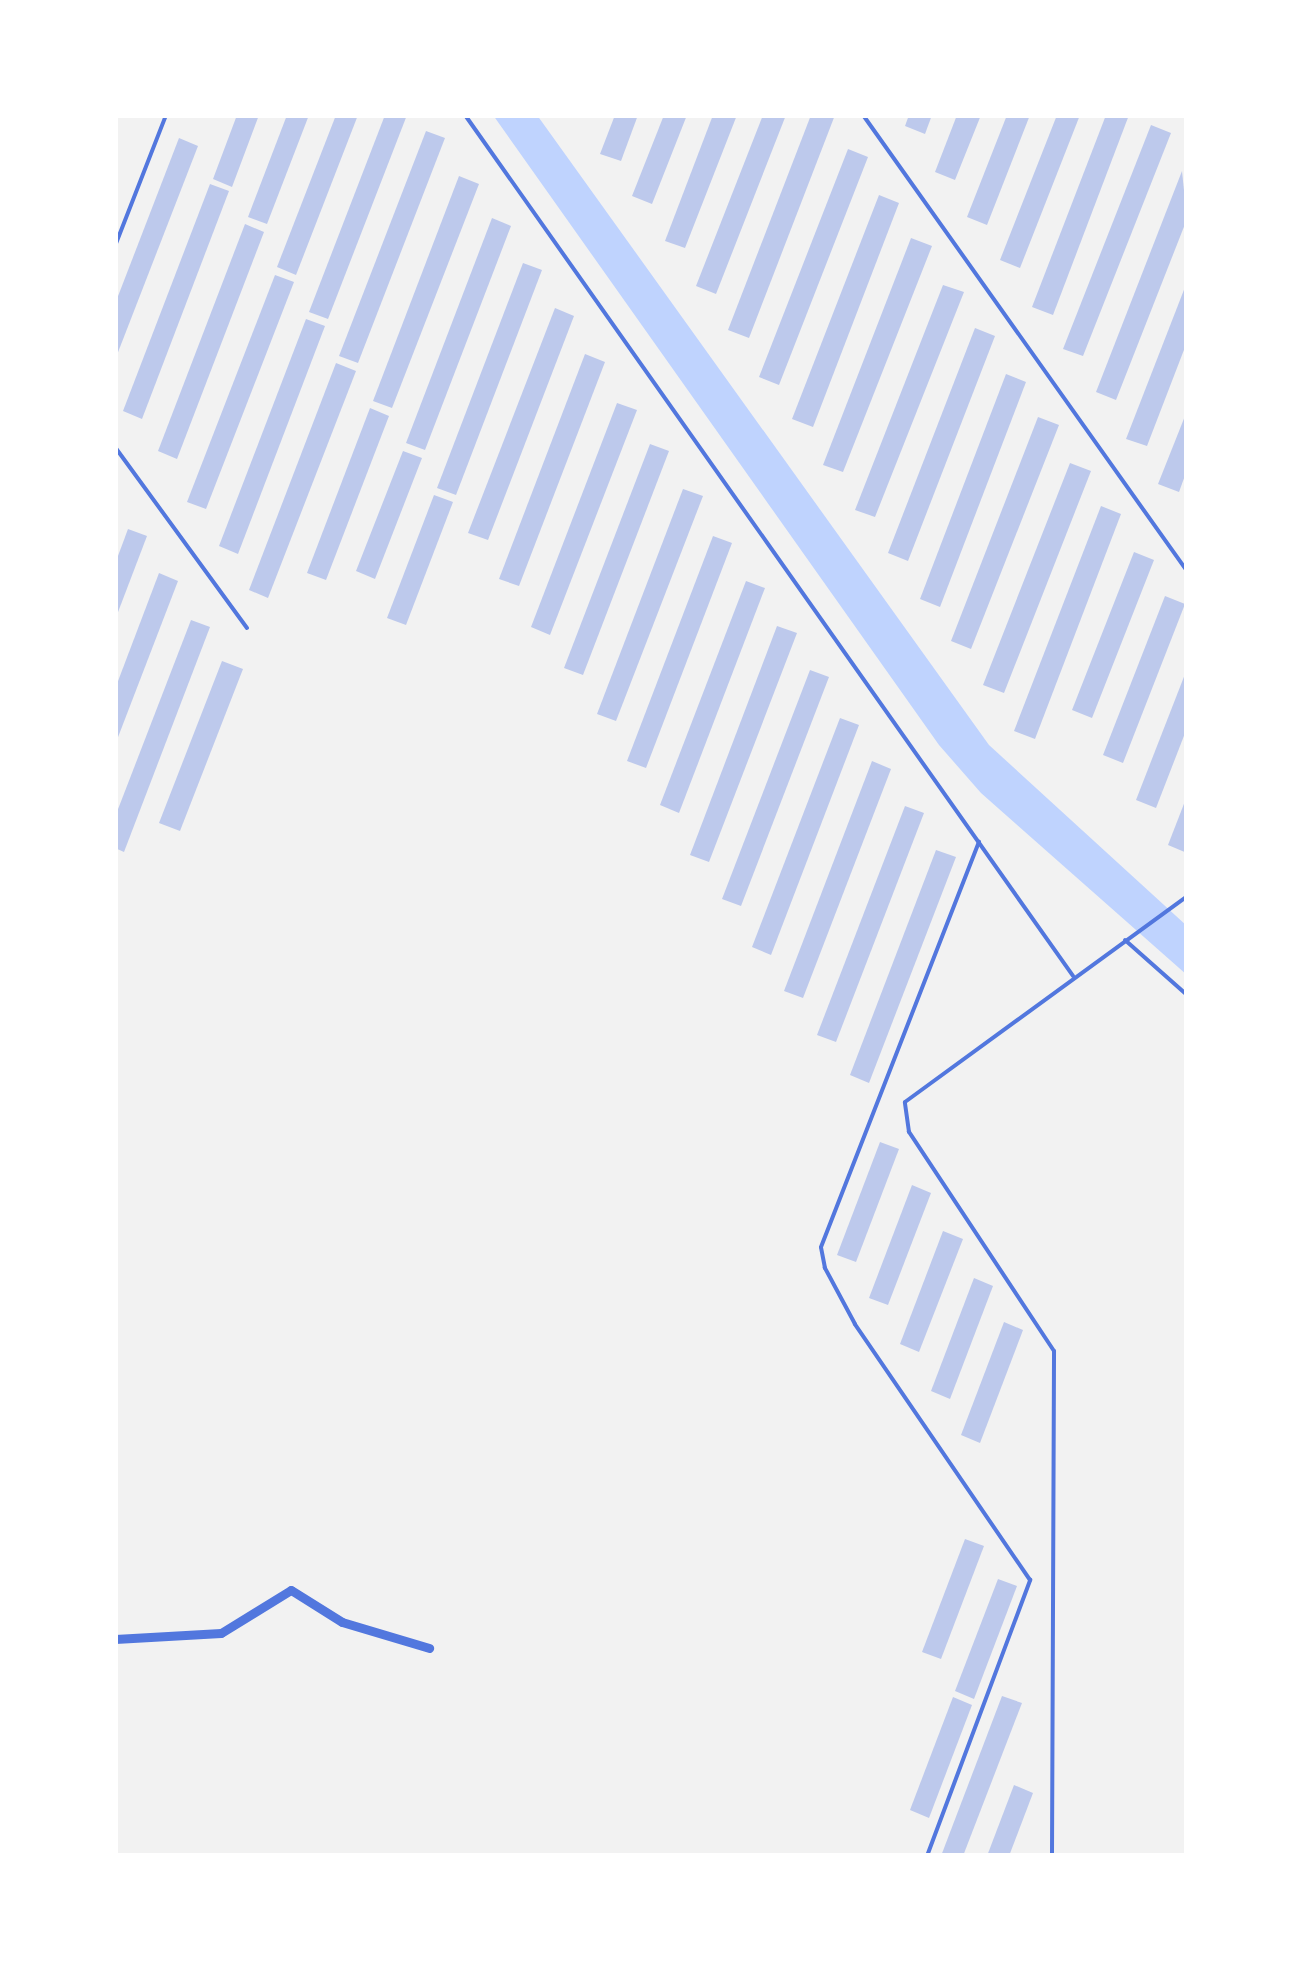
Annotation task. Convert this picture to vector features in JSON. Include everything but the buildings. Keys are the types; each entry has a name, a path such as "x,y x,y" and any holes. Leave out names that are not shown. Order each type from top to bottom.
{"street":[{"path":"115,1639 221,1633 291,1590 342,1622 429,1648"}],"lane":[{"path":"115,246 166,115"},
{"path":"465,115 1073,976"},
{"path":"863,115 1187,571"},
{"path":"115,448 247,628"},
{"path":"927,1856 1030,1580 855,1324 825,1268 822,1246 980,842"},
{"path":"1052,1856 1054,1351 904,1115 914,1089 1187,896"},
{"path":"1125,940 1187,995"}],"water":[{"path":"493,115 537,115 989,745 1187,926 1187,975 981,793 939,745"}]}
